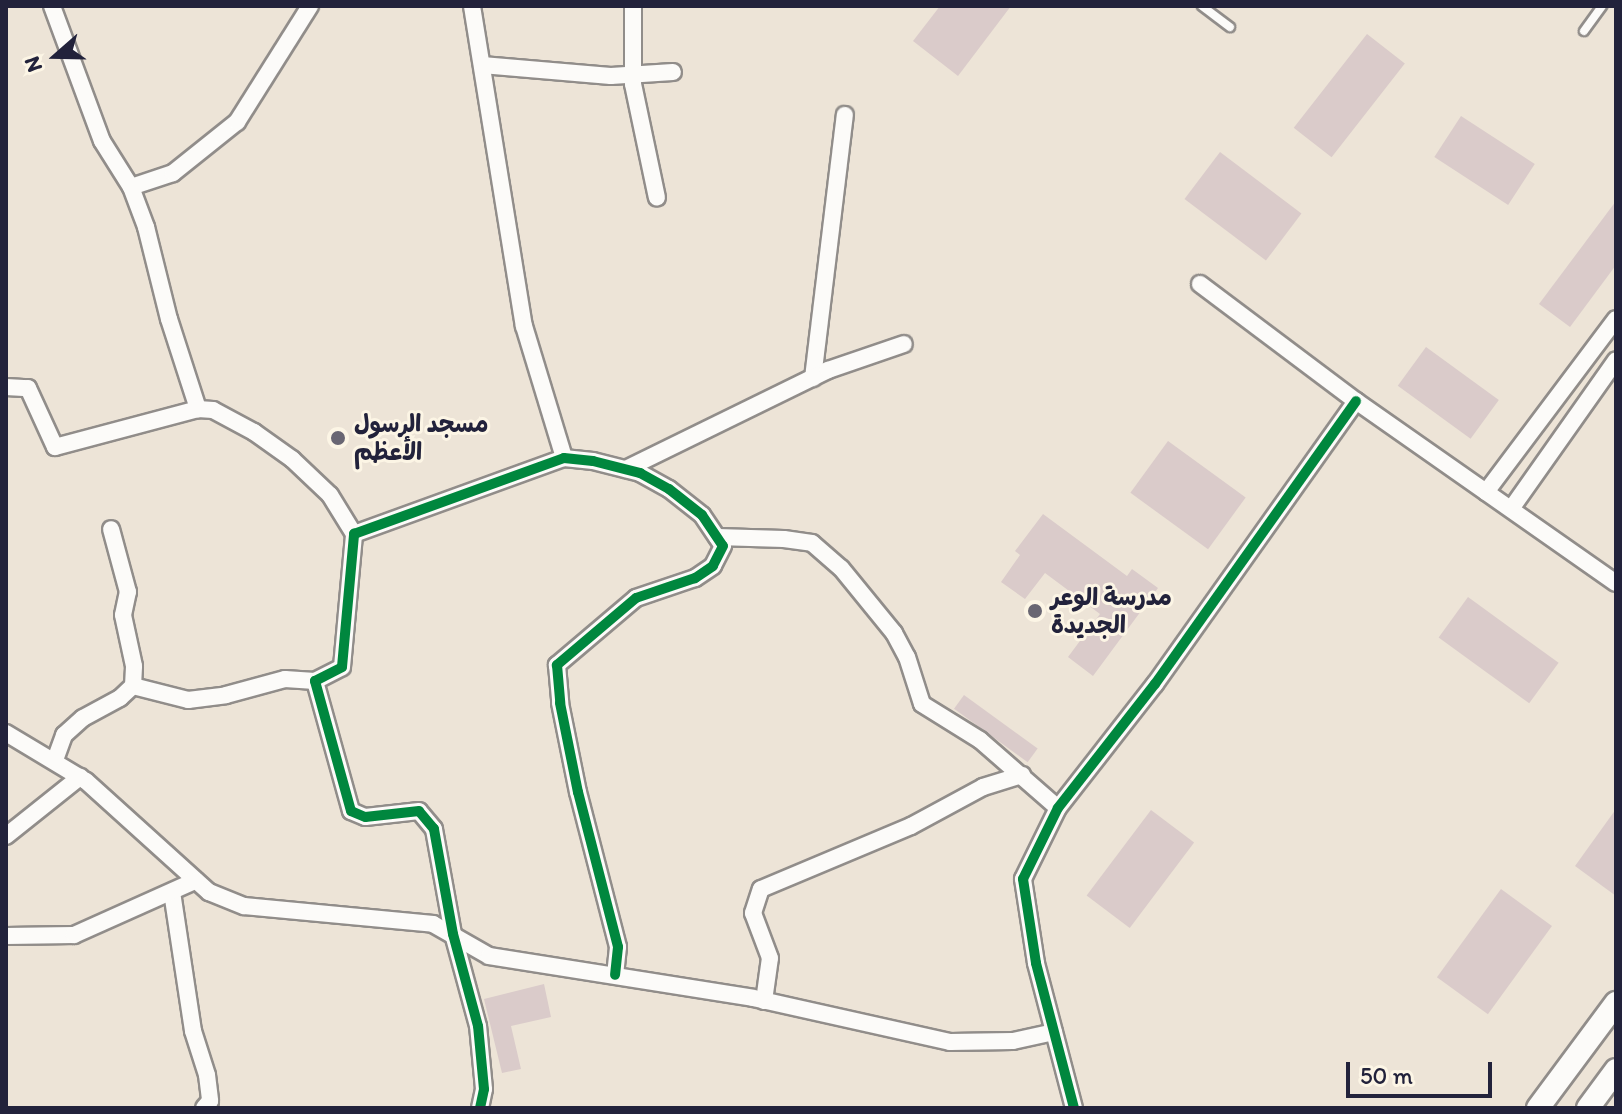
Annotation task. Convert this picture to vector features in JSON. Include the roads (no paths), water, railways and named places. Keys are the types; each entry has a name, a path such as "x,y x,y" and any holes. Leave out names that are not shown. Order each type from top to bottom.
{"main road":[{"path":"1538,1108 1616,1003"},
{"path":"1588,1108 1616,1070"}],"street":[{"path":"52,6 102,141 131,187 198,409"},
{"path":"131,187 173,173 237,122 310,6"},
{"path":"472,6 524,326 564,458"},
{"path":"633,6 633,73 657,198"},
{"path":"482,65 611,76 673,72"},
{"path":"813,378 845,115"},
{"path":"1200,284 1356,401 1616,583"},
{"path":"1486,492 1616,319"},
{"path":"626,469 813,378 904,344"},
{"path":"1511,509 1616,360"},
{"path":"6,387 28,388 55,447 198,409 213,410 254,432 292,459 330,495 354,534 342,667 315,681 285,679 226,695 188,700 133,686"},
{"path":"1074,1108 1036,963 1023,879 1058,808 1155,684 1356,401"},
{"path":"354,534 564,458 626,469 669,489 702,515 723,546 713,566 695,578 636,598 557,665 560,703 578,792 618,947 615,975"},
{"path":"55,760 64,735 83,718 120,698 133,686 134,666 123,615 128,592 111,529"},
{"path":"717,537 812,543 841,568 894,633 907,657 922,704 980,740 1058,808"},
{"path":"315,681 351,811 365,817 419,811 434,829 453,934 478,1026 484,1089 480,1108"},
{"path":"6,733 80,777 209,892 244,906 433,924 489,956 764,1001 950,1042 1013,1041 1054,1032"},
{"path":"764,1001 770,958 753,913 761,889 911,826 983,787 1022,775"},
{"path":"6,836 80,777"},
{"path":"6,936 74,935 195,881"},
{"path":"172,892 193,1031 207,1075 210,1101 204,1108"}],"lane":[{"path":"1202,6 1230,27"},
{"path":"1584,31 1602,6"}],"place":[{"name":"مسجد الرسول الأعظم","path":"338,438"},
{"name":"مدرسة الوعر الجديدة","path":"1035,611"}]}
